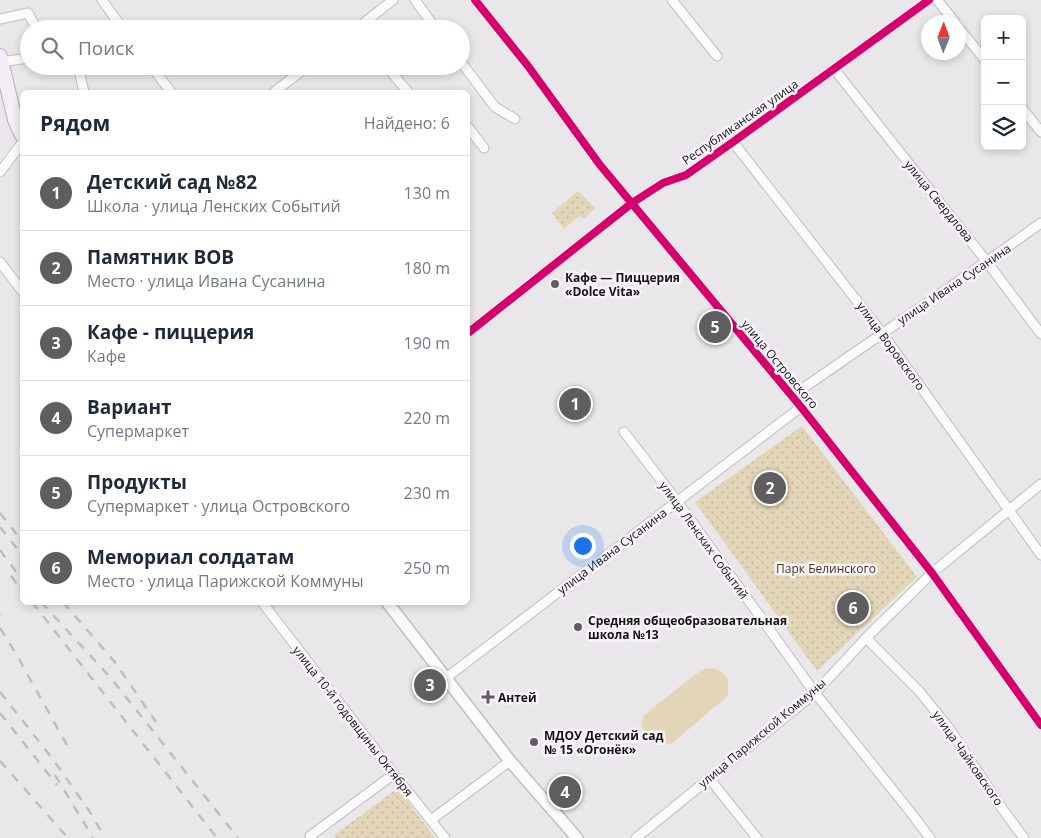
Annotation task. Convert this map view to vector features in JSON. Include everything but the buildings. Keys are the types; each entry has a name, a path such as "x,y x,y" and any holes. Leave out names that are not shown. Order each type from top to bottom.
{"main road":[{"path":"1,59 15,120 20,131"}],"street":[{"path":"103,0 117,20"},
{"path":"367,20 393,0"},
{"path":"415,0 429,20"},
{"name":"улица Островского","path":"475,0 528,66 600,165 801,407 932,573 1041,725"},
{"path":"672,0 717,56"},
{"name":"Республиканская улица","path":"470,331 632,204 663,183 686,174 733,142 929,0"},
{"path":"937,0 949,15"},
{"path":"0,19 28,13 32,20"},
{"path":"966,37 981,55"},
{"path":"1,59 20,58"},
{"name":"улица Свердлова","path":"834,69 987,262 1041,334"},
{"path":"470,74 495,107 516,119"},
{"path":"80,75 84,90"},
{"path":"158,75 169,90"},
{"path":"277,90 296,75"},
{"path":"394,75 406,90"},
{"path":"1026,113 1041,132"},
{"path":"470,130 484,148"},
{"name":"улица Воровского","path":"733,142 882,333 1041,555"},
{"path":"0,172 20,146"},
{"name":"улица Ивана Сусанина","path":"792,396 1041,223"},
{"path":"0,262 20,288"},
{"name":"улица Ивана Сусанина","path":"446,678 801,407"},
{"name":"улица Ленских Событий","path":"624,432 677,501 815,693 930,838"},
{"name":"улица Парижской Коммуны","path":"636,838 815,693 866,638 932,573 1041,484"},
{"name":"улица 10-й годовщины Октября","path":"264,605 445,838"},
{"path":"389,605 510,761 577,838"},
{"name":"улица Чайковского","path":"866,638 919,691 949,728 1024,838"},
{"path":"431,820 510,761"},
{"path":"312,838 310,836 394,774"},
{"path":"709,778 757,838"}],"green space":[{"path":"578,191 595,208 584,219 579,216 564,229 552,213"},
{"name":"Парк Белинского","path":"802,426 917,577 817,671 695,502"},
{"path":"712,668 722,672 727,678 728,696 671,744 655,743 648,738 641,723 644,715 697,673 704,669"},
{"path":"398,788 435,838 336,838 334,835"}],"railway":[{"path":"0,513 20,538"},
{"path":"0,527 20,552"},
{"path":"0,550 20,577"},
{"path":"11,576 20,588"},
{"path":"34,605 217,838"},
{"path":"44,605 110,677 238,838"},
{"path":"66,605 114,661 156,722"},
{"path":"0,628 68,747"},
{"path":"0,692 52,758 90,812 105,838"},
{"path":"0,713 57,785"},
{"path":"0,761 68,838"},
{"path":"55,775 93,838"}],"cycle path":[{"path":"475,0 528,66 600,165 801,407 932,573 1041,725"},
{"path":"470,331 632,203 663,183 686,175 929,0"}],"place":[{"name":"Кафе — Пиццерия «Dolce Vita»","path":"555,284"},
{"name":"Продукты","path":"715,327"},
{"name":"Детский сад №82","path":"575,404"},
{"name":"Памятник ВОВ","path":"770,488"},
{"name":"Мемориал солдатам","path":"853,608"},
{"name":"Средняя общеобразовательная школа №13","path":"578,627"},
{"name":"Кафе - пиццерия","path":"430,685"},
{"name":"Антей","path":"488,697"},
{"name":"МДОУ Детский сад № 15 «Огонёк»","path":"534,742"},
{"name":"Вариант","path":"565,792"}]}
